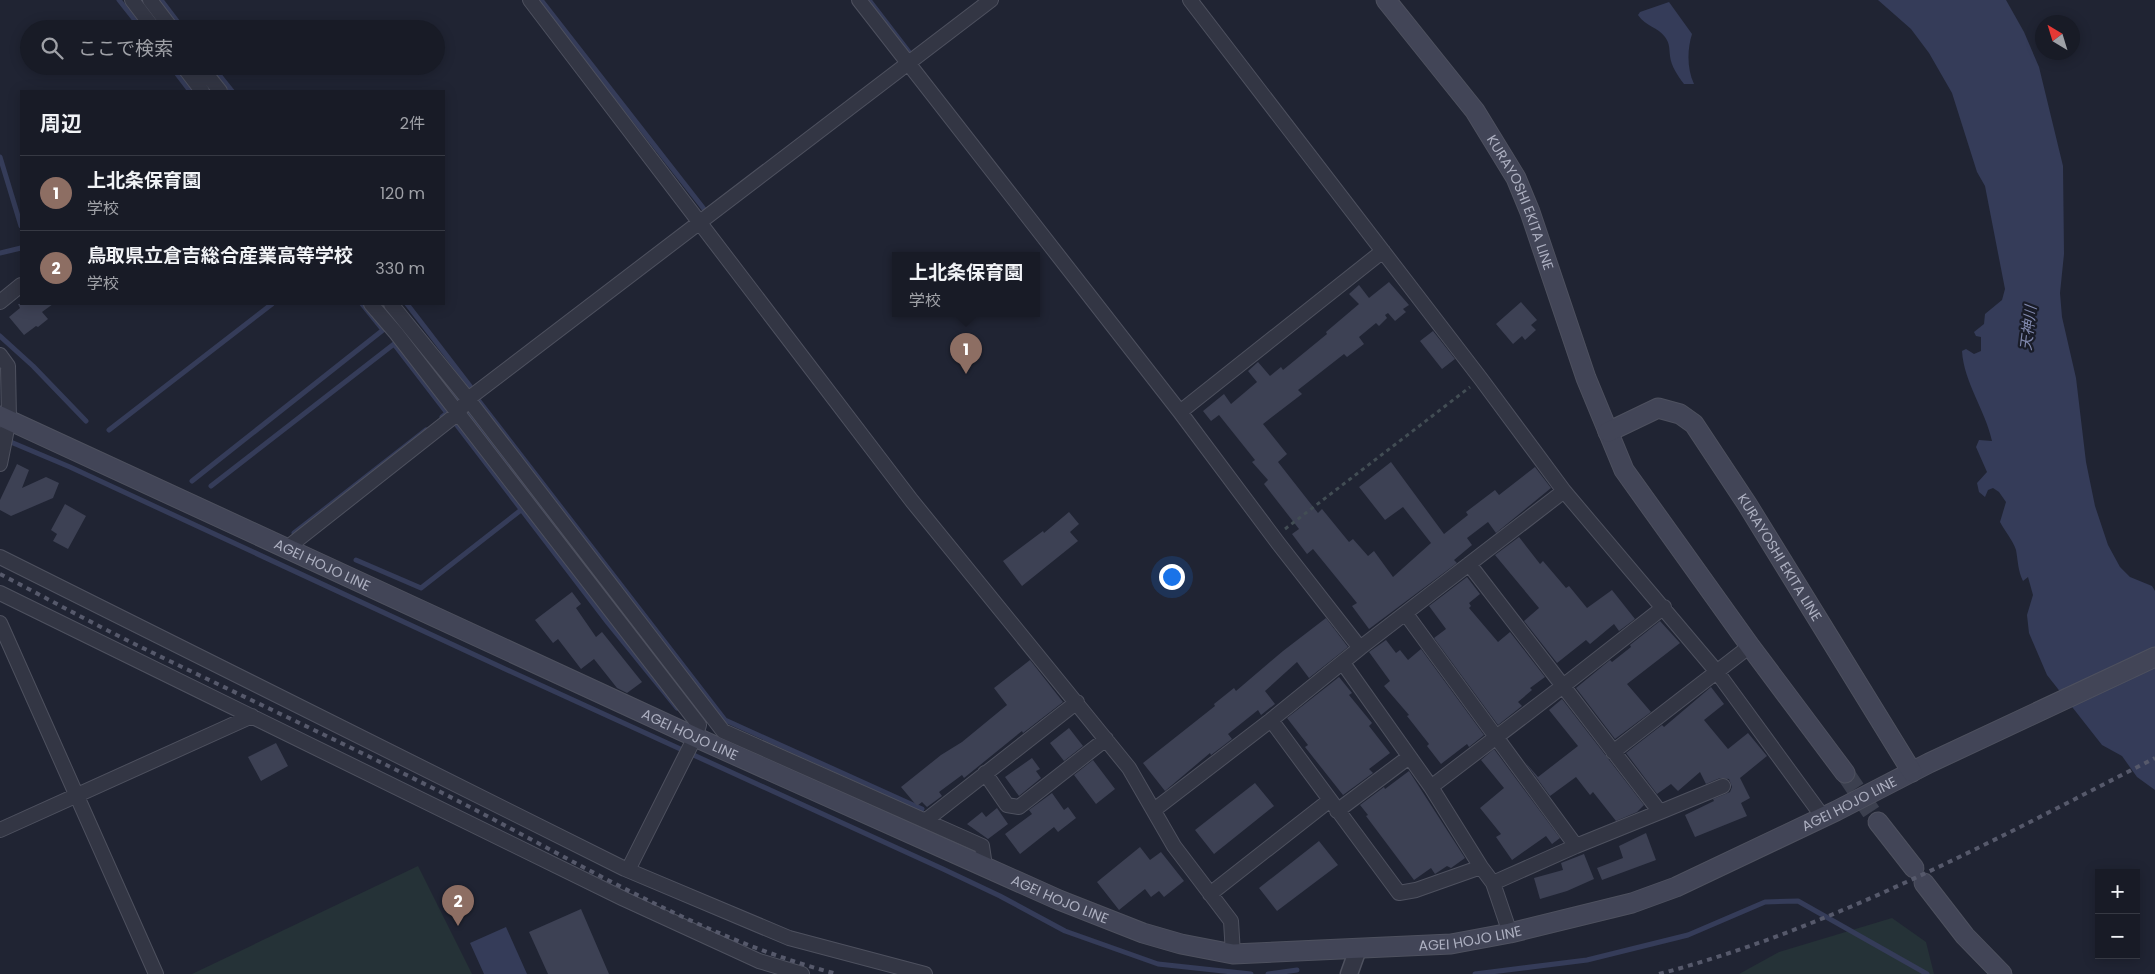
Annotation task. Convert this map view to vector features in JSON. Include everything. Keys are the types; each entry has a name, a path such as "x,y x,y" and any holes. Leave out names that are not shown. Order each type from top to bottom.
{"main road":[{"name":"KURAYOSHI EKITA LINE","path":"1386,0 1475,110 1516,178 1530,212 1586,378 1624,470 1844,773"},
{"name":"KURAYOSHI EKITA LINE","path":"1608,432 1658,408 1680,414 1694,424 1747,504 1912,772"},
{"name":"AGEI HOJO LINE","path":"4,418 287,548 697,731 1059,900 1134,930 1181,944 1234,954 1451,944 1632,903 1676,887 1823,817 1929,763 2155,657"},
{"path":"1878,822 1965,936 2002,974"}],"street":[{"path":"132,0 147,20"},
{"path":"150,0 165,20"},
{"path":"530,0 912,500 1129,768 1174,846 1231,922 1234,954"},
{"path":"859,0 1180,412 1278,543 1360,648"},
{"path":"287,548 457,414 468,399 990,0"},
{"path":"1190,0 1481,379 1564,491 1718,672 1823,817"},
{"path":"190,75 201,90"},
{"path":"207,75 219,90"},
{"path":"1180,412 1383,251"},
{"path":"0,302 20,286"},
{"path":"372,305 396,333 697,731"},
{"path":"392,305 468,399 723,731 982,846 985,866"},
{"path":"0,355 8,366 0,464"},
{"path":"1154,810 1564,491"},
{"path":"0,557 628,870 789,938 925,974"},
{"path":"1470,564 1660,812"},
{"path":"0,593 766,968 802,974"},
{"path":"1432,787 1664,607"},
{"path":"1406,614 1576,846"},
{"path":"0,623 156,974"},
{"path":"1613,752 1750,646"},
{"path":"1343,663 1432,787 1481,867 1493,883 1510,932"},
{"path":"925,821 1077,702"},
{"path":"0,830 252,716"},
{"path":"1270,720 1399,894 1416,890 1481,867"},
{"path":"628,870 697,731 716,721"},
{"path":"985,773 1007,805 1019,807 1106,739"},
{"path":"1210,894 1333,806 1410,757"},
{"path":"1493,883 1576,846 1723,786"},
{"path":"1349,974 1358,948"}],"path":[{"path":"1278,543 1286,528 1481,379"}],"shaded area":[{"path":"418,866 472,974 192,974"},
{"path":"1892,918 1926,942 1934,974 1739,974 1779,952"}],"water":[{"name":"天神川","path":"1878,0 2006,0 2024,32 2039,67 2063,166 2064,254 2060,293 2062,317 2076,378 2086,462 2095,506 2108,545 2120,567 2130,577 2152,586 2155,591 2155,790 2137,777 2122,756 2102,745 2047,675 2029,633 2027,615 2033,595 2028,577 2023,581 2016,550 2000,522 2006,502 1999,492 1993,488 1988,490 1985,497 1979,492 1977,483 1987,472 1976,447 1979,440 1992,441 1967,374 1962,351 1966,349 1974,354 1981,351 1981,337 1976,336 1974,332 1984,324 1985,314 2002,300 2005,289 1985,186 1977,172 1952,93 1929,53 1911,29"},
{"path":"1669,2 1692,34 1688,59 1694,84 1684,84 1672,63 1669,44 1665,37 1638,15 1640,12"},
{"path":"506,927 527,974 484,974 470,943"}],"building":[{"path":"1389,282 1409,305 1403,309 1406,312 1395,321 1388,313 1385,315 1387,318 1379,326 1376,323 1359,337 1364,344 1347,357 1344,354 1298,390 1302,394 1263,424 1287,454 1278,462 1318,513 1322,509 1349,542 1353,539 1368,556 1374,551 1393,577 1431,543 1403,507 1385,520 1359,487 1391,462 1444,534 1468,515 1466,512 1495,490 1499,495 1535,467 1551,488 1496,533 1488,522 1467,538 1472,545 1454,560 1457,563 1369,629 1352,606 1357,603 1313,549 1307,554 1292,534 1299,529 1264,484 1268,480 1252,462 1255,460 1219,415 1211,421 1203,411 1224,394 1231,404 1257,382 1248,371 1258,362 1270,376 1281,367 1283,370 1327,334 1326,332 1359,304 1349,294 1359,285 1369,298"},
{"path":"1521,302 1537,320 1531,325 1536,330 1525,340 1522,336 1513,344 1496,324"},
{"path":"18,304 52,305 42,312 48,319 24,335 9,317 20,308"},
{"path":"1433,331 1455,359 1442,369 1420,341"},
{"path":"17,464 29,470 22,488 46,477 59,483 53,498 11,516 0,510 0,500"},
{"path":"65,504 86,516 68,549 53,541 57,534 51,530"},
{"path":"1069,512 1079,524 1070,532 1078,541 1022,586 1003,561 1043,531 1044,533"},
{"path":"1519,537 1540,564 1543,561 1566,588 1569,586 1587,608 1612,590 1635,619 1619,631 1614,624 1590,644 1586,640 1557,663 1524,621 1539,608 1495,555"},
{"path":"1467,577 1480,594 1469,603 1471,606 1469,608 1498,642 1510,632 1545,677 1530,688 1532,690 1518,702 1522,706 1498,725 1434,638 1446,629 1429,606"},
{"path":"572,592 581,604 576,608 596,637 602,632 642,682 627,693 617,688 594,659 581,669 558,639 553,643 535,620"},
{"path":"1326,618 1348,647 1309,678 1297,662 1265,691 1275,704 1261,715 1258,710 1228,734 1232,739 1211,755 1210,753 1165,791 1143,763 1215,706 1214,704 1234,688 1236,691"},
{"path":"1660,621 1680,643 1627,684 1651,712 1615,739 1576,688 1610,660 1612,662 1631,647 1630,645"},
{"path":"1386,640 1396,653 1400,650 1408,660 1421,649 1484,735 1469,747 1467,744 1441,764 1427,746 1429,744 1407,716 1409,715 1384,686 1390,681 1369,652"},
{"path":"1030,660 1063,702 1023,733 1022,731 964,778 962,775 939,792 942,796 927,807 922,802 917,806 901,787 941,755 962,742 1007,705 994,688"},
{"path":"1339,677 1352,693 1349,695 1372,723 1369,726 1390,753 1369,769 1373,773 1343,795 1305,747 1308,745 1287,718"},
{"path":"1711,687 1724,704 1704,720 1728,749 1748,733 1767,756 1740,778 1750,798 1741,803 1747,816 1695,837 1685,815 1714,801 1713,799 1730,792 1732,787 1729,779 1720,778 1706,784 1700,772 1678,791 1671,784 1657,794 1626,753 1662,725 1664,727"},
{"path":"1562,699 1644,805 1637,812 1616,821 1593,792 1590,795 1576,777 1550,796 1525,762 1538,777 1578,746 1549,710"},
{"path":"1069,728 1083,746 1064,761 1050,743"},
{"path":"276,743 288,766 261,781 248,757"},
{"path":"1494,749 1560,838 1552,844 1546,836 1512,860 1496,837 1501,834 1480,808 1504,788 1481,760"},
{"path":"1032,758 1040,769 1036,771 1041,778 1019,796 1005,777"},
{"path":"1093,760 1115,789 1096,804 1074,775"},
{"path":"1409,771 1465,858 1451,868 1447,866 1435,874 1431,868 1414,880 1366,816 1368,815 1360,805"},
{"path":"1255,783 1274,806 1214,854 1195,830"},
{"path":"1052,793 1064,810 1068,807 1076,818 1058,832 1054,827 1020,854 1005,834 1032,814 1029,810"},
{"path":"997,808 1008,824 988,839 967,824 982,812 986,817"},
{"path":"1646,833 1656,860 1602,880 1597,868 1623,858 1619,846"},
{"path":"1319,841 1338,865 1277,911 1259,888"},
{"path":"1140,847 1150,860 1161,852 1184,881 1164,897 1159,891 1151,897 1145,889 1119,910 1097,882"},
{"path":"1584,854 1594,879 1567,891 1540,899 1534,878 1563,870 1561,863"},
{"path":"581,909 609,974 548,974 529,932"}],"waterway":[{"path":"119,0 135,20"},
{"path":"161,0 176,20"},
{"path":"541,0 704,209"},
{"path":"869,0 909,52"},
{"path":"178,75 189,90"},
{"path":"219,75 231,90"},
{"path":"0,157 20,223"},
{"path":"0,253 20,248"},
{"path":"109,430 271,305"},
{"path":"192,481 383,330 363,305"},
{"path":"408,305 470,386"},
{"path":"0,336 33,366 86,421"},
{"path":"211,486 394,344 447,413 442,417"},
{"path":"424,358 692,702"},
{"path":"479,401 725,720 922,809"},
{"path":"456,424 608,623 677,708"},
{"path":"294,533 426,430"},
{"path":"6,440 70,467 943,869 1000,896 1065,931 1158,964 1251,974"},
{"path":"356,560 421,588 521,510"},
{"path":"1475,974 1587,960 1688,935 1765,902 1798,901 1927,974"},
{"path":"1268,974 1297,970"}],"tunnel":[{"path":"1845,773 1878,822"}],"railway":[{"path":"0,574 130,642 425,784 646,900 740,942 837,974"},
{"path":"1659,974 1724,955 1850,907 1974,850 2155,758"}],"place":[{"name":"上北条保育園","path":"966,374"},
{"name":"鳥取県立倉吉総合産業高等学校","path":"458,926"}]}
